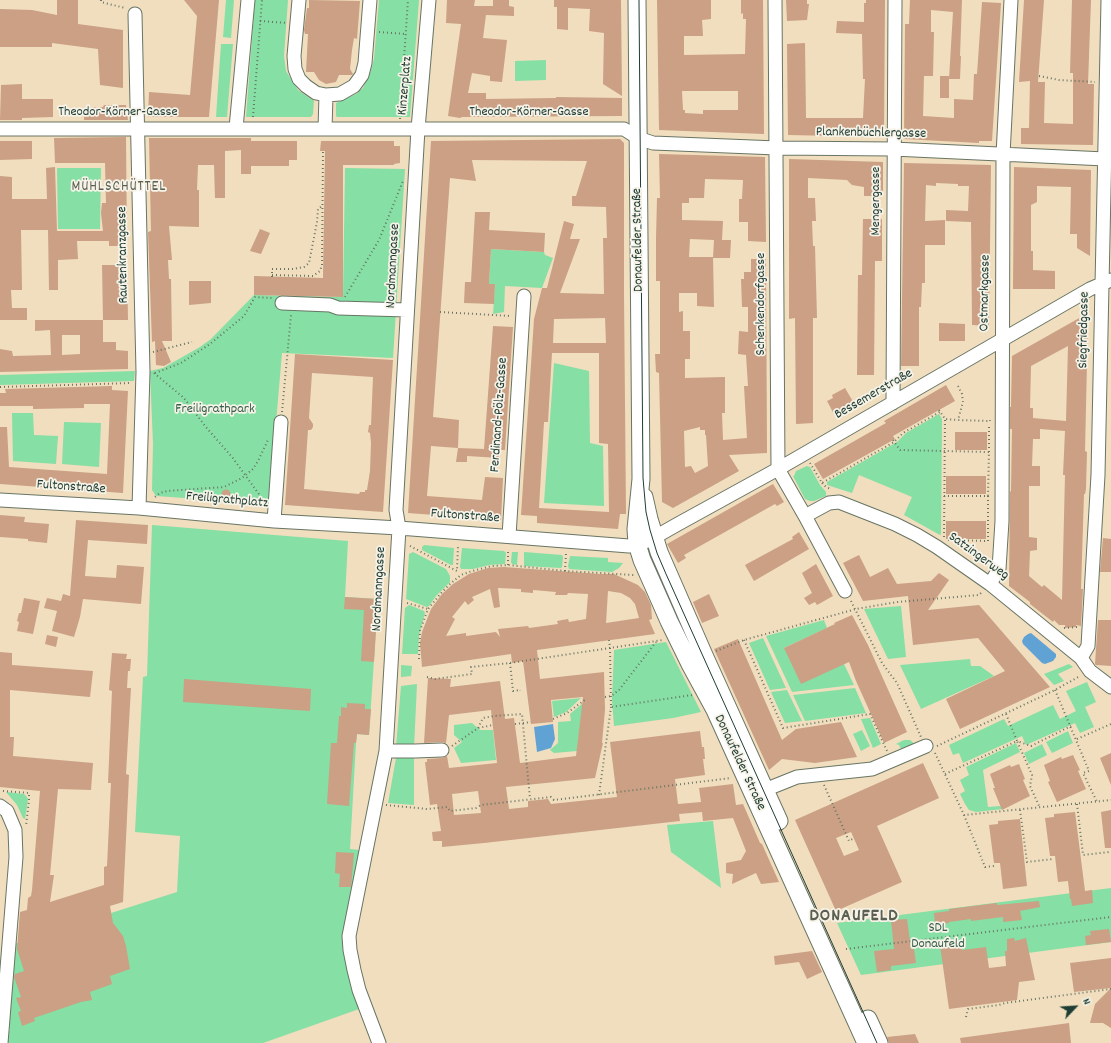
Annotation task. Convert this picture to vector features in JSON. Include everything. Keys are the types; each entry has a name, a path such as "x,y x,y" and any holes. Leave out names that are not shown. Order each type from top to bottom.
{"main road":[{"name":"Donaufelder Straße","path":"637,0 641,479 636,529 648,540 703,653 759,792 866,1043"},
{"name":"Donaufelder Straße","path":"759,792 879,1043"}],"street":[{"path":"236,128 248,0"},
{"path":"299,0 294,56 297,74 306,86 316,93 326,95 340,94 354,86 359,80 364,69 370,0"},
{"name":"Kinzerplatz","path":"236,128 418,129 429,0"},
{"name":"Schenkendorfgasse","path":"775,0 778,469 845,591"},
{"name":"Mengergasse","path":"893,402 893,149 895,0"},
{"name":"Ostmarkgasse","path":"986,588 999,569 1001,528 1003,155 1012,0"},
{"name":"Siegfriedgasse","path":"1080,658 1088,646 1107,281 1105,159 1108,0"},
{"name":"Rautenkranzgasse","path":"135,14 146,376"},
{"path":"325,129 326,95"},
{"name":"Theodor-Körner-Gasse","path":"0,129 236,128"},
{"name":"Theodor-Körner-Gasse","path":"418,129 624,129 638,138"},
{"name":"Nordmanngasse","path":"379,1043 359,990 350,950 349,936 386,750 399,528 396,510 418,129"},
{"name":"Plankenbüchlergasse","path":"638,138 653,143 777,148 893,149 1105,159"},
{"name":"Bessemerstraße","path":"648,540 778,469 1001,340 1107,281"},
{"name":"Ferdinand-Pölz-Gasse","path":"509,543 524,296"},
{"path":"287,303 330,305 338,308 407,310"},
{"path":"140,508 146,376"},
{"name":"Freiligrathplatz","path":"140,508 274,521 280,416"},
{"name":"Fultonstraße","path":"0,500 140,508"},
{"name":"Satzingerweg","path":"805,516 829,503 834,502 852,506 917,535 937,546 986,588 1080,658 1090,671 1111,687"},
{"name":"Fultonstraße","path":"274,521 399,528 509,543 629,546 648,540"},
{"path":"759,792 797,777 872,769 926,746"},
{"path":"386,750 415,752 445,750"},
{"name":"Donaufelder Straße","path":"759,792 871,1043"},
{"path":"0,806 6,812 15,830 16,857 0,1043"}],"path":[{"path":"101,0 101,2 125,8 135,14"},
{"path":"252,128 262,0"},
{"path":"400,119 408,0"},
{"path":"260,21 296,24"},
{"path":"368,31 405,34"},
{"path":"1039,76 1059,80 1092,81"},
{"path":"322,206 318,209 309,263 304,267 298,268 272,269 272,276 313,276 320,270 322,265 323,151"},
{"path":"338,308 360,275 379,240 405,174 415,174"},
{"path":"0,387 146,376 181,363 210,344 244,316 255,297 280,298 287,303 280,416"},
{"path":"440,312 523,317"},
{"path":"150,352 192,342"},
{"path":"146,376 184,398 205,426 232,457 264,501 274,521"},
{"path":"958,386 962,394 963,402 958,420"},
{"path":"822,483 894,441 903,433 940,411 945,419 945,540 988,540 990,413"},
{"path":"945,419 990,421"},
{"path":"140,508 160,493 168,491 224,487 245,476 253,469 268,440"},
{"path":"894,441 900,450 989,452"},
{"path":"809,462 826,488 831,489"},
{"path":"944,496 988,496"},
{"path":"508,565 509,543"},
{"path":"409,546 457,571 461,575"},
{"path":"457,571 458,546"},
{"path":"565,571 566,553"},
{"path":"419,659 420,631 428,609 442,592 461,575 486,567 508,565 565,571 635,575"},
{"path":"714,652 744,640 856,609 897,602 979,595 986,588"},
{"path":"403,602 428,609"},
{"path":"856,609 882,663 897,683 926,746"},
{"path":"1058,628 1083,627"},
{"path":"599,795 612,696 609,640"},
{"path":"427,677 435,679 472,674 471,667 510,663 668,640"},
{"path":"744,640 783,728 870,714 891,762"},
{"path":"605,697 612,696 619,690 656,641"},
{"path":"510,663 513,690 520,691"},
{"path":"994,866 985,868 964,815 933,748 1080,677 1083,672"},
{"path":"1054,690 1077,739 1078,747 1089,771 1083,773 1097,802"},
{"path":"611,707 695,694"},
{"path":"553,719 567,713 586,699"},
{"path":"478,728 483,718 504,714 522,714 530,799"},
{"path":"1006,714 1032,775 1030,786 1040,808"},
{"path":"515,724 531,722"},
{"path":"1077,739 1111,724"},
{"path":"445,750 478,728 493,725"},
{"path":"945,774 1017,740 1031,746 1071,726"},
{"path":"819,775 849,840 854,838"},
{"path":"400,807 427,809 447,807 450,811 476,808 481,805 530,799 551,797 554,800 734,778"},
{"path":"3,790 29,794 26,827"},
{"path":"964,815 1111,800"},
{"path":"1077,804 1083,855 1109,852"},
{"path":"1020,810 1027,862 1053,859"},
{"path":"846,949 1111,917"},
{"path":"966,1017 968,1009 1111,989"}],"green space":[{"path":"226,0 234,0 231,38 223,37"},
{"path":"255,0 288,0 284,56 286,71 298,90 314,101 313,114 311,117 246,117"},
{"path":"379,0 419,0 410,117 337,117 336,103 356,94 363,88 370,73 374,59"},
{"path":"221,44 233,44 227,117 216,117"},
{"path":"546,60 546,80 515,81 515,61"},
{"path":"57,168 101,168 100,229 58,229"},
{"name":"Freiligrathpark","path":"345,168 405,169 393,358 282,353 269,504 156,496 152,490 153,444 150,371 163,368 211,339 254,295 343,297"},
{"path":"491,249 544,252 545,255 553,258 542,288 505,286 504,312 493,314 495,284 489,284"},
{"path":"554,363 589,371 590,443 603,446 604,506 544,503"},
{"path":"135,371 134,381 0,385 0,375"},
{"path":"12,413 33,413 34,435 58,436 56,464 13,461"},
{"path":"939,414 942,419 940,535 904,515 912,497 859,475 852,493 827,485 827,482 897,442 906,433"},
{"path":"64,422 101,423 99,467 62,464"},
{"path":"807,466 810,467 820,485 826,492 826,496 814,501 805,499 793,476 796,471"},
{"path":"152,525 348,541 345,597 378,599 369,735 357,734 356,743 350,849 360,850 344,937 362,1008 263,1043 5,1043 6,1035 10,1030 7,1023 14,944 177,892 180,836 135,832 143,677 147,676"},
{"path":"424,545 454,548 453,565 422,550"},
{"path":"462,548 504,551 506,553 505,564 489,565 473,569 461,569"},
{"path":"413,552 446,569 450,576 450,582 427,607 406,599 409,554"},
{"path":"512,552 518,552 517,565 512,564 511,562"},
{"path":"524,552 562,555 562,567 524,566"},
{"path":"570,556 608,558 608,562 623,563 619,568 612,572 569,569 568,566"},
{"path":"409,605 424,611 425,613 419,635 418,654 402,654 405,608"},
{"path":"901,606 906,657 888,659 864,609"},
{"path":"824,620 827,628 784,648 844,664 854,685 792,692 766,636"},
{"path":"763,638 786,688 770,690 749,643"},
{"path":"666,642 701,712 673,718 614,726 612,700 614,650"},
{"path":"970,659 971,666 980,666 994,676 921,709 900,665"},
{"path":"1069,664 1073,667 1058,674 1064,681 1054,685 1044,674"},
{"path":"401,665 412,666 411,676 401,677"},
{"path":"1087,682 1096,702 1085,707 1094,727 1080,733 1075,723 1026,745 1022,736 963,763 959,753 953,755 949,745 1004,719 1008,726 1053,705 1060,719 1076,711 1066,691"},
{"path":"417,684 414,748 396,747 401,686"},
{"path":"855,688 866,713 805,721 793,695"},
{"path":"787,690 802,721 785,723 771,692"},
{"path":"581,698 566,712 554,717 552,701"},
{"path":"583,703 577,751 554,753 550,750 558,743 558,722 571,721 570,714"},
{"path":"870,718 881,744 873,748 861,719"},
{"path":"472,723 480,730 493,730 496,760 461,763 454,748 462,742 454,735 454,725"},
{"path":"862,730 870,746 861,751 853,734"},
{"path":"1068,731 1073,743 1052,753 1046,742"},
{"path":"904,740 910,740 916,745 902,751 899,745 896,744"},
{"path":"1016,743 1020,752 983,770 988,807 1000,806 1003,809 976,812 969,810 960,794 965,791 960,780 969,775 966,767"},
{"path":"1042,744 1047,755 1029,764 1024,753"},
{"path":"396,758 414,758 414,805 388,803"},
{"path":"6,792 24,794 26,796 28,799 25,819 23,818 17,805"},
{"path":"713,821 721,888 671,852 667,825"},
{"name":"SDL Donaufeld","path":"1111,888 1111,942 861,975 837,923"}],"water":[{"path":"1031,633 1056,654 1053,661 1045,664 1042,663 1023,644 1022,641 1024,637"},
{"path":"553,724 555,739 551,748 537,752 534,727"}],"building":[{"path":"57,0 78,0 78,24 123,30 123,88 100,85 98,49 52,43 52,47 0,47 0,9 32,10 57,15"},
{"path":"184,0 219,0 209,117 148,117 149,92 190,95 197,16"},
{"path":"309,0 360,1 357,39 354,38 352,50 350,69 353,74 352,75 339,75 336,82 326,84 319,80 314,72 306,72 308,34 305,34 304,30 307,8 309,8"},
{"path":"447,0 475,0 474,6 493,6 493,0 509,0 509,6 514,7 514,16 486,15 483,38 507,40 502,82 490,81 490,76 472,73 468,93 486,93 486,99 556,97 622,98 622,116 460,118 448,116 461,24 446,23"},
{"path":"554,0 621,0 622,96 603,84 604,33 589,31 590,9 568,8 568,30 557,29 557,7 554,7"},
{"path":"657,0 711,0 711,19 702,20 703,36 684,36 684,55 745,54 746,19 743,19 743,13 741,14 741,0 763,0 764,134 659,130","holes":["682,91 738,91 738,110 703,110 703,114 685,113 685,110 683,110"]},
{"path":"786,0 807,0 807,4 809,4 807,20 787,21"},
{"path":"866,0 885,0 884,137 788,135 787,44 805,43 806,118 863,118 865,79 863,79 862,34 836,33 837,21 864,22 864,3 866,3"},
{"path":"910,0 962,0 960,79 949,79 953,12 931,10 931,32 934,32 933,76 924,76 923,116 954,118 954,99 973,100 974,74 977,74 982,2 1001,3 992,141 979,141 979,143 904,139 905,24 909,24"},
{"path":"1024,0 1044,0 1038,82 1045,82 1044,123 1073,124 1073,73 1070,73 1072,0 1091,0 1088,84 1094,84 1093,145 1021,144 1021,128 1029,128 1030,81 1019,82"},
{"path":"940,76 949,76 949,98 940,98"},
{"path":"22,84 22,99 53,99 53,117 22,118 22,120 0,120 1,85"},
{"path":"104,105 126,105 128,120 84,120 84,108 103,107"},
{"path":"126,137 127,246 109,246 109,241 77,241 78,259 58,260 58,290 49,290 48,230 21,230 22,290 11,290 12,308 27,308 27,320 0,320 0,176 12,177 12,199 47,199 46,168 55,167 57,231 103,231 101,213 102,203 106,203 105,163 55,163 54,138"},
{"path":"149,138 251,138 251,141 297,141 297,160 289,160 289,166 251,166 251,174 241,174 241,150 225,151 225,198 215,198 214,165 198,165 197,190 199,190 199,227 169,226 172,260 168,260 169,279 171,279 172,341 162,341 171,362 164,366 156,365 155,341 152,342 148,232 151,231"},
{"path":"620,139 624,143 626,514 620,514 618,529 537,523 537,516 521,515 534,319 542,288 547,288 564,221 574,224 570,239 580,239 560,293 604,294 603,238 607,238 606,207 572,206 572,196 576,196 587,161 472,160 476,181 450,178 433,417 459,420 458,448 431,446 427,496 482,500 485,477 503,478 501,520 408,513 431,141","holes":["605,318 606,343 553,343 554,319","552,353 599,353 599,443 608,444 609,512 539,508 544,422 548,422"]},
{"path":"0,141 32,141 32,159 0,160"},
{"path":"321,141 394,141 394,146 400,146 400,163 394,165 343,165 343,297 254,295 254,276 323,278 325,151 320,151"},
{"path":"659,154 765,157 766,242 748,241 748,222 739,222 739,199 742,199 743,180 705,179 704,198 689,198 689,203 682,203 682,220 723,221 722,240 731,240 730,258 713,258 714,307 697,306 697,293 679,293 679,312 683,311 683,331 690,331 690,359 685,359 685,378 725,377 725,413 722,413 723,440 747,438 744,386 748,386 746,355 738,354 739,331 748,332 748,307 742,307 741,279 744,279 744,272 751,272 751,259 766,259 767,453 729,455 739,471 673,508 662,502 659,373 656,372 655,354 660,354 660,281 656,281 656,238 657,198 660,198","holes":["690,239 714,240 713,257 689,257","700,427 700,430 705,430 708,466 695,473 691,466 685,467 684,431"]},
{"path":"789,159 883,162 883,196 864,196 864,187 852,185 847,180 808,178 808,198 815,198 816,221 812,221 813,246 815,246 817,318 813,318 813,423 796,424 795,318 789,319"},
{"path":"904,163 991,165 989,326 972,325 971,222 946,221 946,210 968,211 969,186 936,183 936,186 926,185 925,221 945,220 945,245 925,245 925,283 922,283 921,307 919,307 919,366 901,366"},
{"path":"1014,167 1091,170 1090,256 1077,248 1077,234 1070,234 1071,187 1037,186 1037,202 1031,205 1031,251 1033,251 1033,270 1055,271 1055,289 1013,289"},
{"path":"475,212 490,212 489,230 545,233 544,252 491,249 489,284 495,284 494,304 464,303 465,282 471,282"},
{"path":"863,219 882,219 882,261 875,261 874,375 857,375 858,275 862,275"},
{"path":"260,229 270,233 261,254 250,251"},
{"path":"102,265 127,265 128,320 103,320"},
{"path":"189,281 211,281 211,303 189,305"},
{"path":"1081,317 1088,318 1085,451 1087,452 1086,489 1084,494 1081,626 1076,625 1076,627 1065,628 1065,625 1059,625 1054,620 1053,622 1009,586 1012,429 1010,429 1010,407 1012,356","holes":["1068,346 1066,421 1033,418 1033,408 1030,408 1031,366","1040,429 1065,431 1063,475 1065,475 1062,600 1044,585 1042,587 1029,576 1030,551 1037,550 1037,538 1029,537 1029,486 1040,486 1040,466 1032,466 1033,439 1040,439"]},
{"path":"35,320 103,320 103,342 116,342 116,350 128,351 128,369 0,372 0,349 12,351 13,356 51,355 50,330 35,331","holes":["62,335 80,335 80,354 62,355"]},
{"path":"939,323 965,324 965,341 939,341"},
{"path":"493,326 513,327 505,450 499,450 499,458 467,456 467,462 456,462 458,448 484,449"},
{"path":"295,354 393,360 383,512 285,505","holes":["312,373 373,377 371,425 369,425 368,432 370,433 371,443 370,471 367,490 365,490 365,492 360,492 359,494 304,489 308,430 311,430 313,427 313,424 309,418"]},
{"path":"946,385 955,401 893,436 895,439 823,479 814,464 886,423 884,421"},
{"path":"112,386 112,390 128,391 123,493 0,484 0,427 7,427 9,467 107,474 110,404 84,404 84,408 33,409 33,406 0,406 0,393 6,393 5,389"},
{"path":"845,388 855,405 835,416 827,401 833,398 832,395"},
{"path":"955,432 987,432 987,450 955,450"},
{"path":"946,476 986,476 986,494 946,494"},
{"path":"773,484 784,502 777,506 775,504 684,555 686,558 678,563 667,544"},
{"path":"226,489 231,494 226,499 221,494"},
{"path":"0,515 25,517 24,522 49,524 47,543 28,541 28,539 0,537"},
{"path":"76,520 148,525 147,544 88,540 85,576 116,578 117,565 144,567 141,604 83,599 80,617 74,637 52,631 57,611 44,608 47,598 61,601 63,594 70,596"},
{"path":"946,521 986,521 986,539 946,539"},
{"path":"799,532 809,549 754,581 745,565 793,539 792,537"},
{"path":"1103,538 1111,539 1111,572 1100,572"},
{"path":"859,555 870,577 888,568 897,584 931,581 939,573 949,580 928,610 979,605 1050,687 960,729 946,699 1005,671 978,638 913,645 908,596 863,601 843,563"},
{"path":"816,564 833,596 817,605 815,602 809,605 804,598 812,593 802,573"},
{"path":"504,567 614,574 638,585 645,592 651,605 652,619 649,620 655,634 537,650 540,679 604,672 605,710 603,743 595,778 506,787 509,809 528,807 528,801 548,799 551,804 617,797 610,742 700,731 702,747 704,747 705,759 703,759 705,775 675,779 678,804 701,802 699,788 733,784 736,805 743,804 779,882 761,884 756,873 732,884 733,874 726,873 726,863 741,860 746,851 733,818 703,821 702,812 679,814 680,821 484,843 442,847 442,841 433,841 432,832 441,831 437,804 430,805 425,762 427,762 427,759 442,758 447,756 449,768 497,763 491,710 449,715 446,743 424,743 428,678 451,679 450,687 500,681 505,719 514,718 520,763 576,756 583,697 551,700 553,722 531,724 523,661 512,663 511,654 422,667 420,643 422,632 431,609 442,594 453,584 469,574 488,568","holes":["498,588 521,589 521,592 533,593 533,590 556,592 555,595 567,595 568,593 588,594 586,619 569,622 568,619 557,621 558,624 529,628 528,626 498,629 500,637 496,632 466,636 466,633 446,636 455,619 452,617 465,601 468,605 474,600 472,597 490,589 494,608 500,607","608,591 621,593 630,598 635,604 639,618 606,623","478,791 481,813 454,815 452,794"]},
{"path":"709,594 719,616 702,623 693,602"},
{"path":"345,597 378,599 374,662 361,661 364,610 344,609"},
{"path":"24,598 40,601 33,634 17,631 19,622 17,621 19,613 21,613"},
{"path":"852,615 868,645 907,732 884,743 849,662 801,684 784,648"},
{"path":"1098,620 1111,620 1111,666 1095,664"},
{"path":"47,635 58,637 56,647 45,644"},
{"path":"738,639 782,740 796,729 841,722 857,757 815,763 782,759 769,770 714,649"},
{"path":"0,652 12,653 12,665 93,671 90,697 10,690 10,737 14,737 13,756 93,763 91,790 58,789 50,875 54,875 50,902 104,885 104,867 107,866 111,783 108,783 112,691 109,690 112,653 127,654 126,659 131,659 130,671 128,671 127,688 131,688 126,774 129,775 123,902 110,906 113,923 123,936 130,969 110,976 112,984 90,992 92,1000 81,1002 34,1018 35,1021 22,1026 18,1012 21,1011 16,998 21,997 14,977 15,974 24,971 17,949 20,912 27,910 28,898 31,896 32,890 40,791 0,787"},
{"path":"184,679 311,689 310,711 183,702"},
{"path":"347,703 365,704 365,709 371,709 369,735 357,734 356,743 354,743 349,806 327,804 331,743 337,743 341,707 347,708"},
{"path":"1111,753 1111,785 1100,758"},
{"path":"1073,755 1086,789 1057,802 1048,782 1050,781 1044,765 1061,757 1062,759"},
{"path":"923,763 939,798 877,826 902,882 836,911 795,820","holes":["851,832 859,850 844,856 836,838"]},
{"path":"1019,764 1025,779 1023,780 1030,796 1002,810 993,788 995,788 990,774 1010,765 1011,767"},
{"path":"1111,810 1111,848 1105,848 1101,812"},
{"path":"1075,812 1085,891 1092,890 1093,903 1072,906 1068,881 1058,882 1055,856 1050,856 1045,818 1054,817 1054,814"},
{"path":"1020,819 1027,886 1003,889 1000,863 994,863 989,825 998,824 998,821"},
{"path":"336,852 354,853 351,887 339,887 340,874 335,873"},
{"path":"1039,901 1040,907 1020,911 1022,920 1003,922 1003,917 971,921 971,919 935,925 934,913 949,911 949,909 997,903 997,905"},
{"path":"907,919 911,949 914,949 916,963 891,966 891,970 877,972 874,951 894,949 891,920"},
{"path":"1109,929 1111,942 1086,945 1085,936 1091,935 1090,931"},
{"path":"1014,938 1015,941 1026,938 1035,980 1019,982 1017,1000 949,1009 940,945 961,942 962,950 986,947 989,968 1006,966 1005,951 1007,951 1007,939"},
{"path":"812,951 822,972 807,979 799,962 775,965 774,956"},
{"path":"1111,958 1111,988 1074,992 1070,963"},
{"path":"1111,988 1111,1028 1103,1023 1090,1023 1095,1004"},
{"path":"1069,1023 1071,1043 961,1043 960,1038"},
{"path":"915,1034 919,1043 889,1043 887,1037"}],"tram line":[{"path":"639,0 643,478 646,512 650,530 657,553 666,574 877,1043"}],"district":[{"name":"MÜHLSCHÜTTEL","path":"119,188"},
{"name":"DONAUFELD","path":"854,918"}]}
